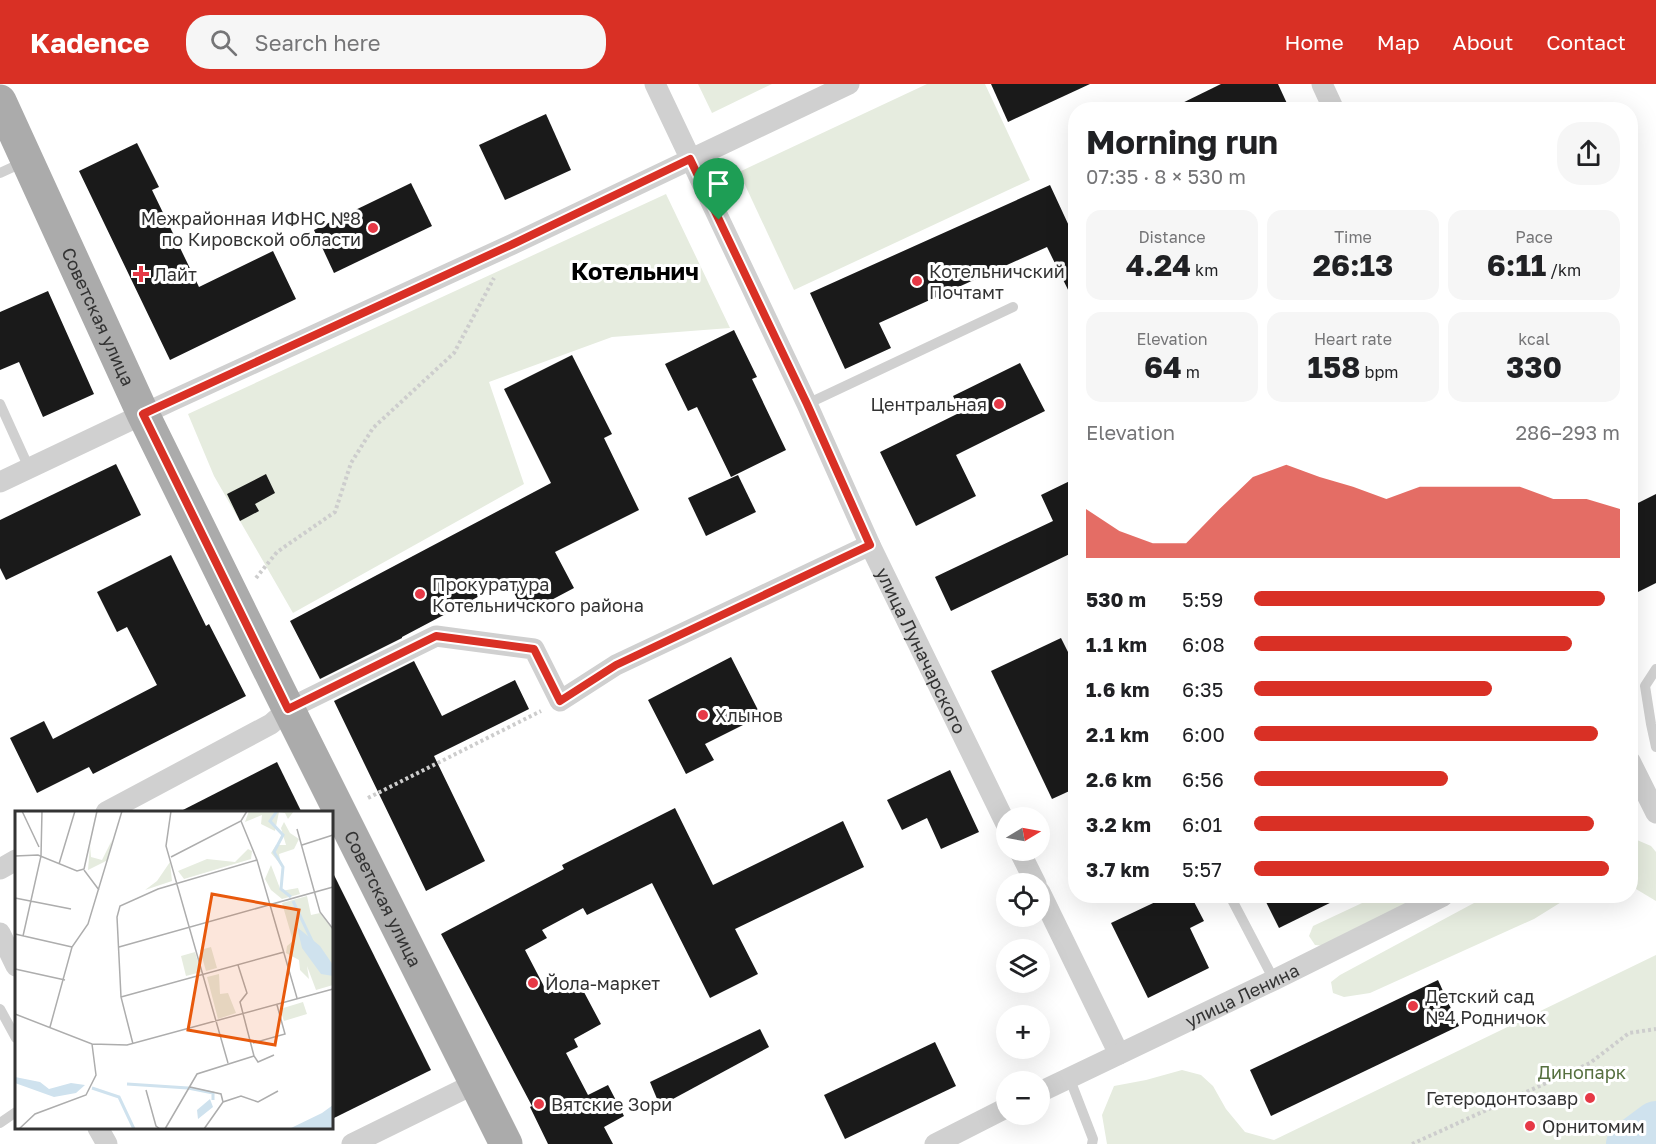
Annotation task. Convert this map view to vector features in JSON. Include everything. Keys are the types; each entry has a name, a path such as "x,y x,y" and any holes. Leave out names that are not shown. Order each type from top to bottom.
{"main road":[{"name":"Советская улица","path":"0,101 14,167 143,414 506,1144"}],"street":[{"name":"улица Луначарского","path":"655,84 807,404 870,545 998,807"},
{"path":"0,482 513,244 849,84"},
{"path":"1322,84 1330,102"},
{"path":"110,811 272,724 288,709 436,636 534,649 560,701 616,665 870,545"},
{"path":"1638,780 1656,813"},
{"path":"0,869 15,861"},
{"name":"улица Ленина","path":"1050,1087 1429,903"},
{"path":"1050,913 1119,1054"},
{"path":"0,933 15,964"},
{"path":"352,1144 476,1083"},
{"path":"935,1144 996,1113"},
{"path":"99,1129 107,1144"}],"lane":[{"path":"807,404 1013,307"},
{"path":"0,404 29,468"},
{"path":"1656,669 1645,686 1656,747"},
{"path":"1234,903 1274,980"},
{"path":"0,1008 15,1036"},
{"path":"1069,1077 1092,1144"},
{"path":"0,1123 15,1113"}],"path":[{"path":"256,578 277,552 335,513 351,463 373,428 454,353 513,244"},
{"path":"368,798 560,701"},
{"path":"1412,1144 1590,1063 1629,1033 1656,1029"}],"green space":[{"path":"698,84 772,84 712,113"},
{"path":"927,84 985,84 1030,180 794,290 739,172"},
{"path":"666,194 730,328 612,337 489,382 524,484 293,613 214,476 188,414"},
{"path":"1638,840 1651,846 1656,852 1656,901 1638,890"},
{"path":"1362,903 1414,903 1326,946 1315,945 1309,936 1313,926"},
{"path":"1474,903 1560,903 1534,919 1370,993 1344,997 1333,993 1331,982"},
{"name":"Динопарк","path":"1656,955 1656,1144 1107,1144 1102,1115 1114,1086 1182,1070 1201,1075 1213,1086 1226,1109 1245,1132 1274,1140"}],"building":[{"path":"991,84 1090,84 1008,122"},
{"path":"1221,84 1278,84 1286,102 1184,102"},
{"path":"546,114 571,170 505,200 479,145"},
{"path":"137,143 159,187 152,190 199,287 273,251 296,299 170,360 79,171"},
{"name":"Межрайонная ИФНС №8 по Кировской области","path":"411,183 432,226 334,273 314,230"},
{"path":"1050,185 1068,224 1068,290 1047,247 879,323 891,348 845,369 810,293"},
{"path":"48,291 94,394 43,417 19,362 0,370 0,312"},
{"path":"734,330 757,377 752,379 786,450 731,477 697,407 688,411 665,364"},
{"path":"572,355 612,434 604,438 639,510 555,552 574,588 525,614 508,581 320,679 290,621 551,483 504,389"},
{"path":"1020,363 1045,411 956,455 976,496 916,526 880,452 961,412 953,396"},
{"path":"116,464 141,515 6,580 0,568 0,520"},
{"path":"266,474 275,493 255,504 259,511 240,521 227,494"},
{"path":"738,475 756,512 706,536 688,498"},
{"path":"1068,482 1068,555 951,611 935,577 1053,521 1041,495"},
{"path":"1656,494 1656,583 1638,592 1638,503"},
{"path":"171,555 206,626 209,624 246,696 93,774 89,767 37,793 10,738 44,721 53,739 157,685 127,627 117,632 97,592"},
{"path":"1061,638 1068,652 1068,792 1052,799 991,671"},
{"name":"Хлынов","path":"731,657 758,710 741,719 743,725 705,744 714,760 686,774 648,700"},
{"path":"414,661 442,716 515,680 529,709 434,756 485,861 426,891 334,701"},
{"path":"277,762 301,811 181,811"},
{"path":"950,770 979,832 941,849 927,818 902,830 887,800"},
{"path":"675,808 713,885 843,821 864,867 735,929 758,974 710,998 652,883 587,915 583,908 542,930 547,938 525,950 548,994 577,979 601,1024 574,1039 578,1047 566,1053 588,1095 608,1085 624,1116 604,1127 613,1144 548,1144 530,1107 532,1106 441,934 564,869 562,865"},
{"path":"333,873 431,1070 333,1119"},
{"path":"1153,903 1195,903 1204,921 1190,928 1209,968 1148,998 1111,923"},
{"path":"1266,903 1330,903 1279,928"},
{"path":"1438,980 1459,1026 1271,1116 1250,1070"},
{"path":"760,1029 769,1047 660,1106 650,1082"},
{"path":"935,1042 956,1086 845,1139 824,1095"}],"waterway":[{"path":"1629,1144 1656,1124"}],"place":[{"name":"Межрайонная ИФНС №8 по Кировской области","path":"373,228"},
{"name":"Лайт","path":"141,274"},
{"name":"Котельничский Почтамт","path":"917,281"},
{"name":"Центральная","path":"999,404"},
{"name":"Прокуратура Котельничского района","path":"420,594"},
{"name":"Хлынов","path":"703,715"},
{"name":"Йола-маркет","path":"533,983"},
{"name":"Детский сад №4 Родничок","path":"1413,1006"},
{"name":"Гетеродонтозавр","path":"1590,1098"},
{"name":"Вятские Зори","path":"539,1104"},
{"name":"Орнитомим","path":"1530,1126"}],"district":[{"name":"Котельнич","path":"635,270"}],"route":[{"path":"690,159 719,220 807,404 870,545 616,665 560,701 534,649 436,636 288,709 143,414 513,244 690,159"}]}
